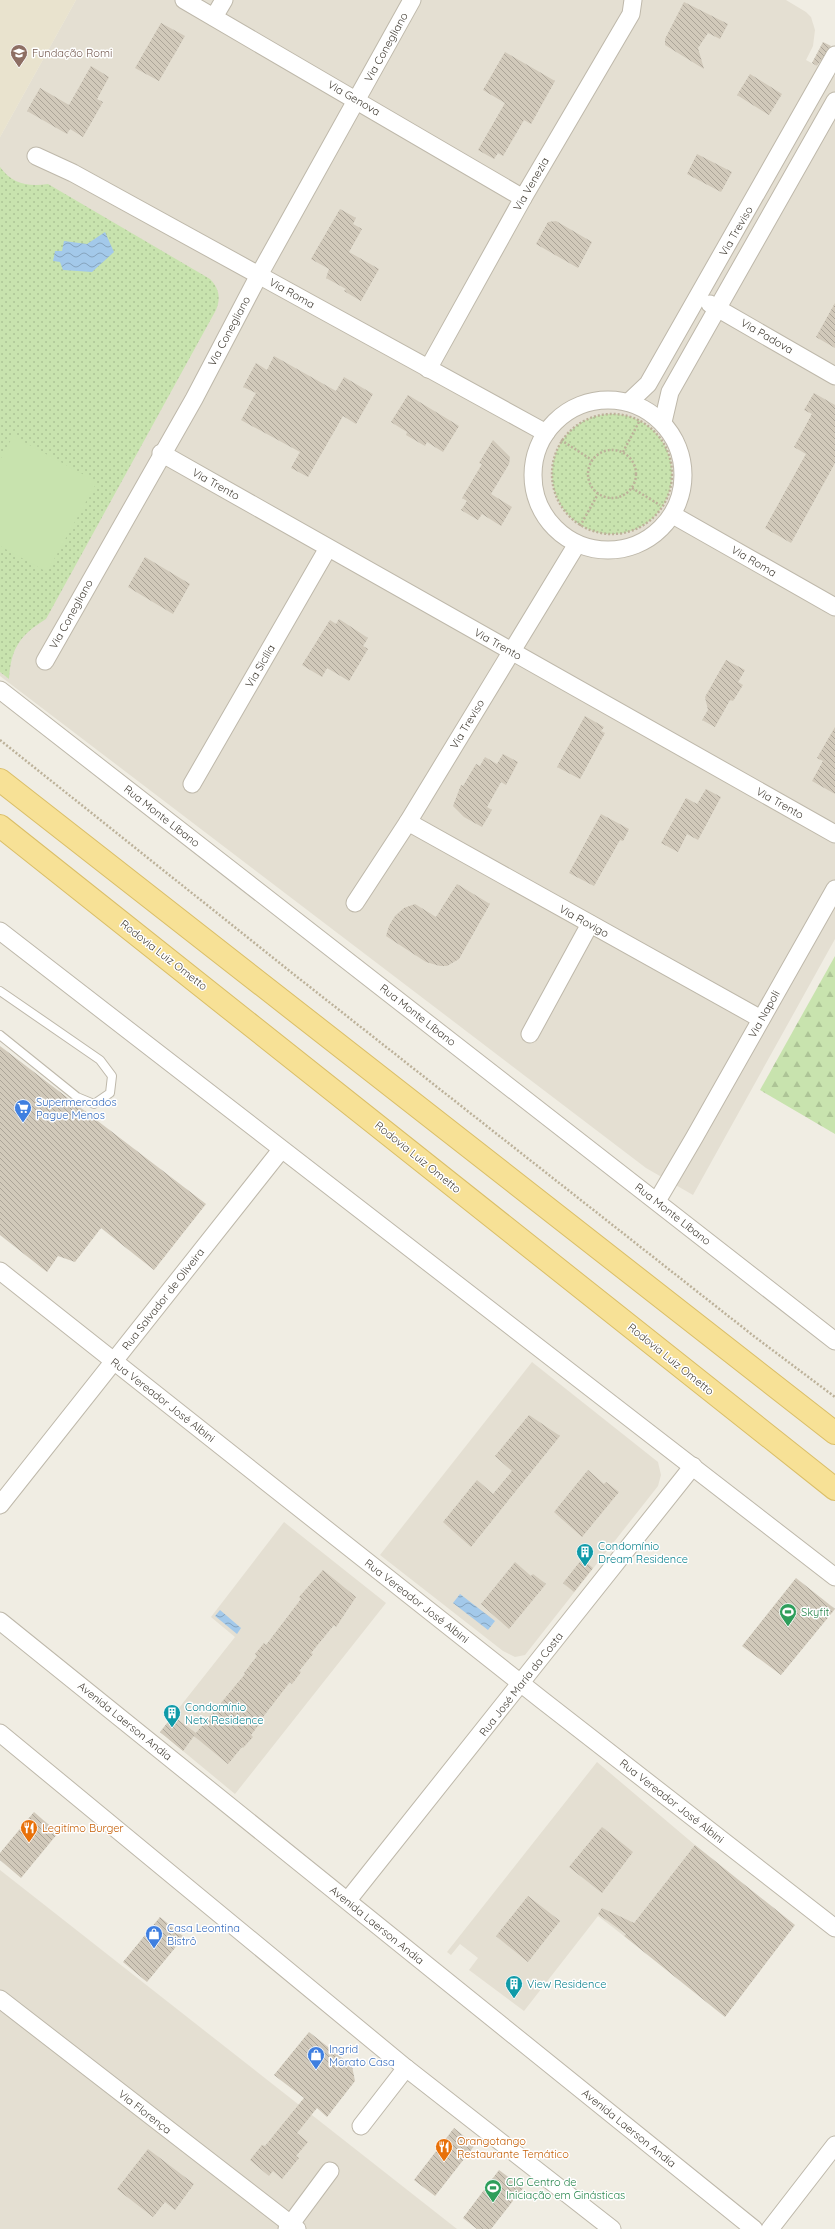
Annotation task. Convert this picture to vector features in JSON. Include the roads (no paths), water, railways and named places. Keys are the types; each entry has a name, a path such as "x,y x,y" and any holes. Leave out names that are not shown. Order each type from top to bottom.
{"main road":[{"path":"0,780 835,1433"},
{"name":"Rodovia Luiz Ometto","path":"0,826 835,1489"}],"street":[{"name":"Via Genova","path":"184,0 523,198"},
{"path":"214,17 224,0"},
{"name":"Via Conegliano","path":"45,661 161,453 194,399 259,275 412,0"},
{"name":"Via Venezia","path":"428,369 523,198 631,14 633,0"},
{"name":"Via Treviso","path":"629,402 648,384 835,55"},
{"name":"Via Treviso","path":"663,422 670,392 835,101"},
{"name":"Via Roma","path":"36,156 73,173 553,437"},
{"name":"Via Padova","path":"698,298 719,308 835,376"},
{"path":"611,400 629,402 647,410 663,422 677,442 684,467 683,492 668,511 655,535 630,548 603,551 576,544 558,532 544,516 536,496 533,474 536,453 553,437 558,419 592,401 611,400"},
{"name":"Via Trento","path":"161,453 835,834"},
{"name":"Via Roma","path":"668,511 835,607"},
{"name":"Via Treviso","path":"355,903 408,822 576,544"},
{"name":"Via Sicília","path":"192,784 328,548"},
{"name":"Rua Monte Líbano","path":"0,690 835,1341"},
{"name":"Via Rovigo","path":"408,822 761,1019"},
{"name":"Via Napoli","path":"656,1201 694,1138 835,889"},
{"path":"530,1034 590,924"},
{"path":"2,936 835,1576"},
{"name":"Rua Salvador de Oliveira","path":"0,1505 281,1150"},
{"name":"Rua Vereador José Albini","path":"0,1271 521,1684 835,1928"},
{"name":"Rua José María da Costa","path":"348,1900 693,1466"},
{"name":"Avenida Laerson Andia","path":"0,1621 348,1900 754,2229"},
{"path":"2,1738 406,2068 612,2229"},
{"name":"Via Florença","path":"0,1999 292,2227"},
{"path":"361,2126 406,2068"},
{"path":"770,2229 835,2146"},
{"path":"292,2227 330,2171"}],"lane":[{"path":"0,991 100,1060 112,1076 110,1093 94,1104 77,1097 0,1035"}],"water":[{"path":"105,232 114,252 92,272 63,270 60,262 53,261 55,251 62,251 64,241 87,244"},
{"path":"460,1594 495,1621 488,1630 453,1603"},
{"path":"220,1610 241,1628 237,1634 215,1616"}],"place":[{"name":"Fundação Romi","path":"19,68"},
{"name":"Supermercados Pague Menos","path":"23,1123"},
{"name":"Condomínio Dream Residence","path":"585,1567"},
{"name":"Skyfit","path":"788,1627"},
{"name":"Condomínio Netx Residence","path":"172,1728"},
{"name":"Legitímo Burger","path":"29,1843"},
{"name":"Casa Leontina Bistrô","path":"154,1949"},
{"name":"View Residence","path":"514,1999"},
{"name":"Ingrid Morato Casa","path":"316,2070"},
{"name":"Orangotango Restaurante Temático","path":"444,2162"},
{"name":"CIG Centro de Iniciação em Ginásticas","path":"493,2203"}]}
